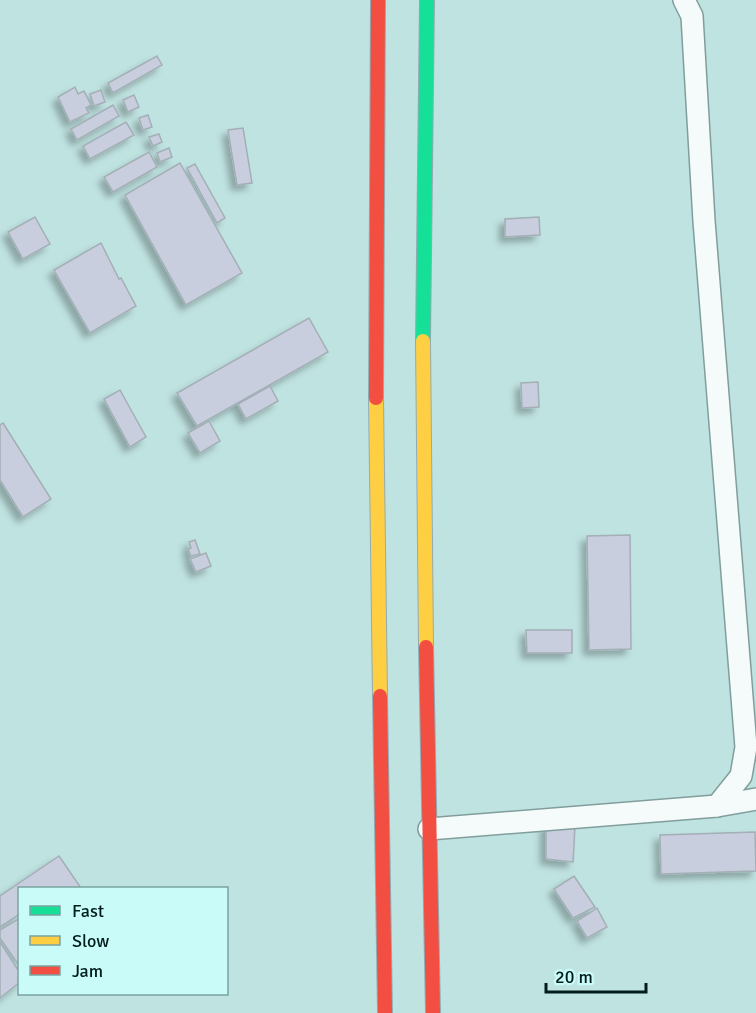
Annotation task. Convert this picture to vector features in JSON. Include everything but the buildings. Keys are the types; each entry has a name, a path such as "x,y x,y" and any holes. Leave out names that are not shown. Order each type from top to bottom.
{"highway":[{"path":"378,0 375,326 384,818 385,1013"},
{"path":"428,0 423,302 433,1013"}],"lane":[{"path":"684,0 692,16 704,221 746,747 741,776 717,806"},
{"path":"429,829 717,806 756,799"}],"traffic: fast":[{"path":"423,341 427,0"}],"traffic: slow":[{"path":"423,341 426,647"},
{"path":"376,398 380,696"}],"traffic: jam":[{"path":"376,398 378,0"},
{"path":"426,647 433,1013"},
{"path":"380,696 385,1013"}]}
